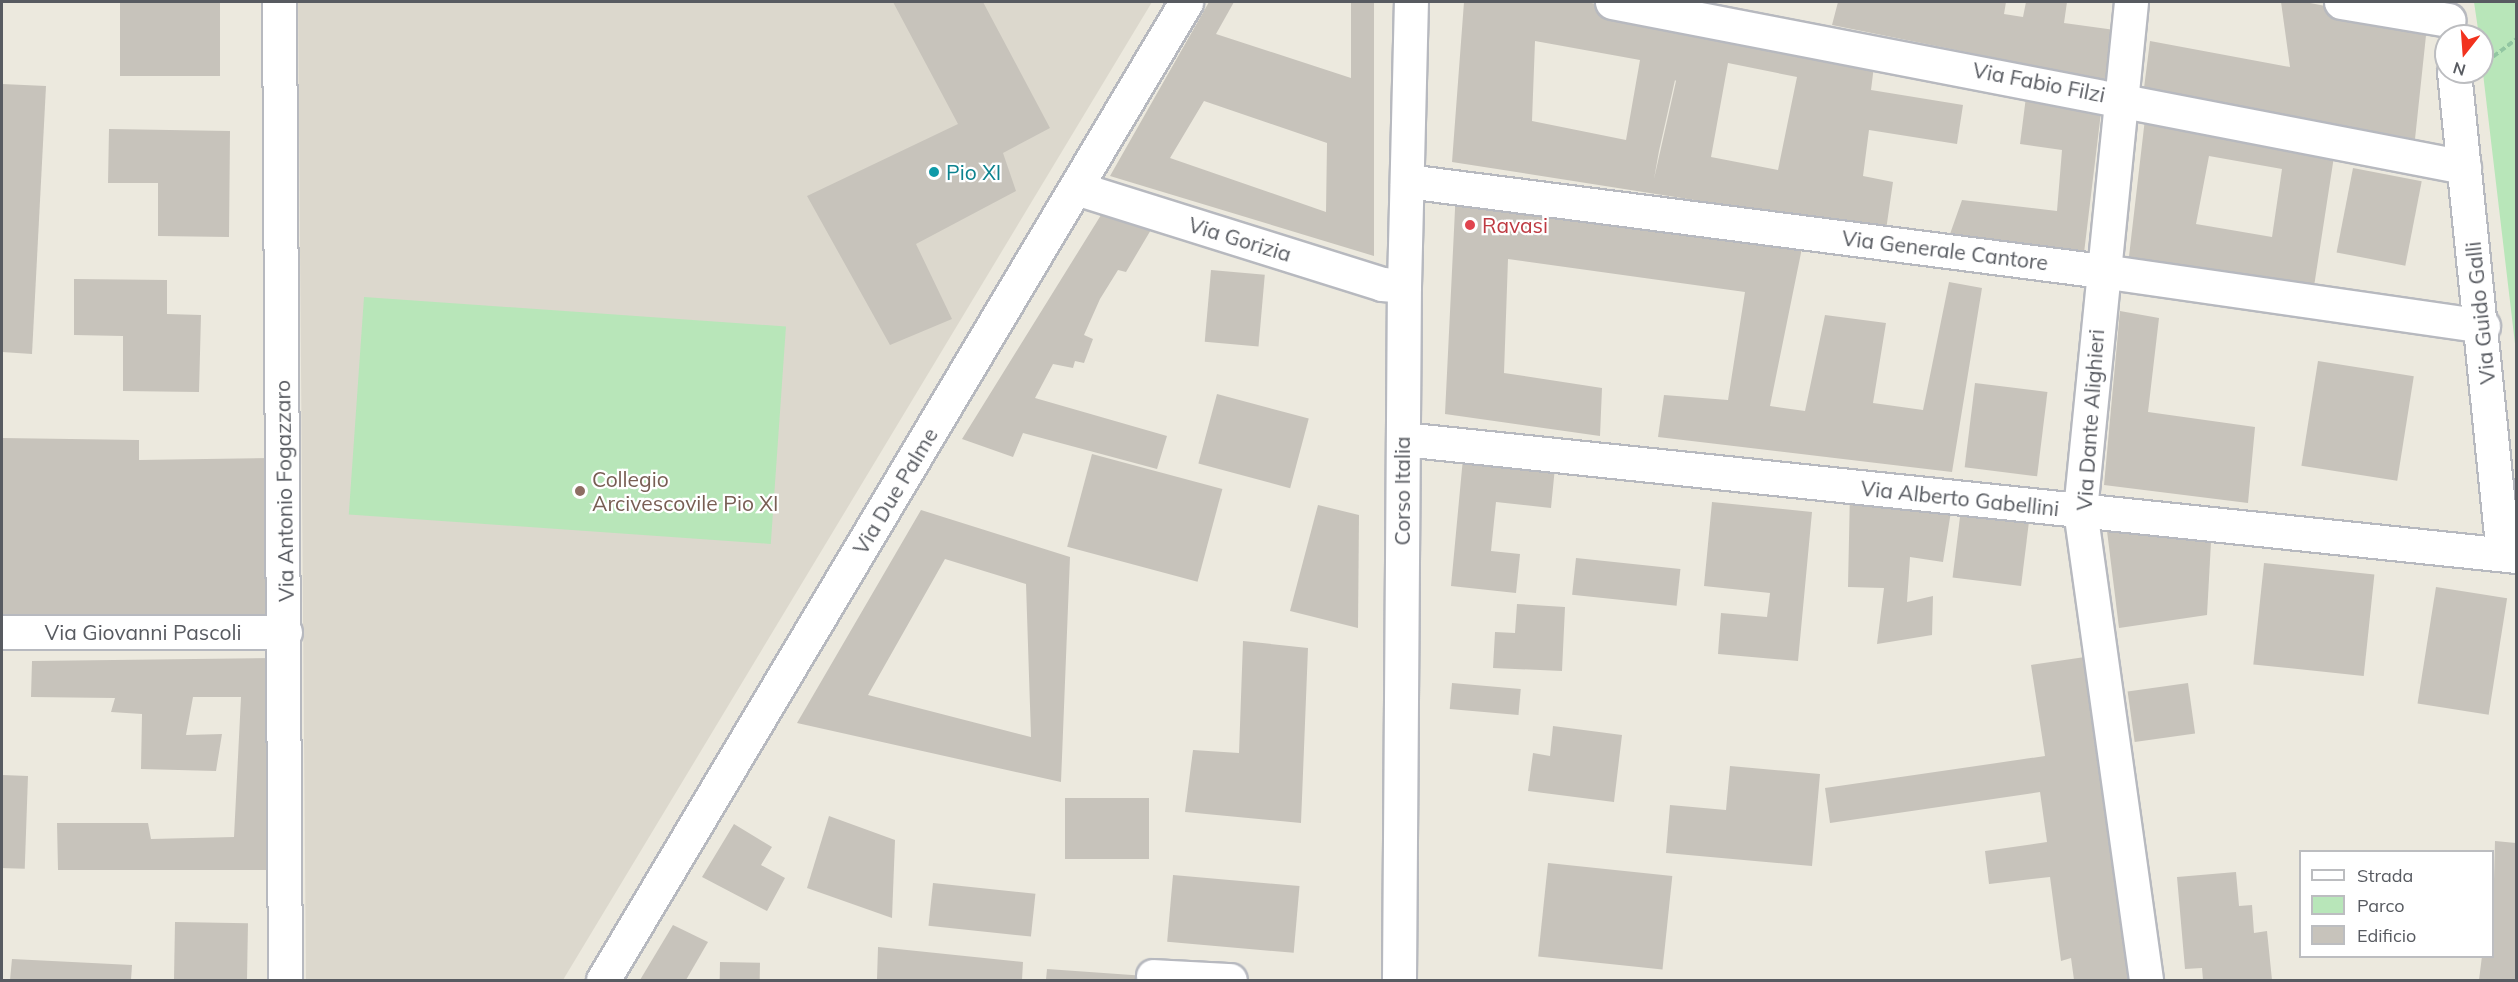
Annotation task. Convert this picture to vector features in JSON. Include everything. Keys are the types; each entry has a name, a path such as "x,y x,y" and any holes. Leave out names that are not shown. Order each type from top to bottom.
{"street":[{"name":"Via Antonio Fogazzaro","path":"279,2 285,632 285,981"},
{"name":"Via Due Palme","path":"603,981 1186,2"},
{"name":"Corso Italia","path":"1399,981 1402,439 1411,2"},
{"name":"Via Fabio Filzi","path":"1622,2 2123,98 2464,167"},
{"name":"Via Dante Alighieri","path":"2131,2 2123,98 2102,270 2080,510 2146,981"},
{"path":"2341,2 2448,19"},
{"name":"Via Guido Galli","path":"2455,84 2510,555"},
{"name":"Via Generale Cantore","path":"1407,181 2102,270 2483,326"},
{"name":"Via Gorizia","path":"1076,188 1382,284 1404,286"},
{"name":"Via Alberto Gabellini","path":"1402,439 2510,555"},
{"name":"Via Giovanni Pascoli","path":"2,632 285,632"},
{"path":"1153,976 1230,981"}],"path":[{"path":"2494,55 2517,39"}],"shaded area":[{"name":"Collegio Arcivescovile Pio XI","path":"298,2 1152,2 563,980 306,980"}],"green space":[{"path":"2474,2 2516,2 2516,352 2484,84 2494,84 2494,24 2477,24"},
{"path":"364,297 786,327 771,544 349,514"}],"building":[{"path":"120,2 220,2 220,76 120,76"},
{"name":"Pio XI","path":"893,2 983,2 1050,128 1003,153 1016,191 916,244 952,319 890,345 807,196 958,124"},
{"path":"1209,2 1234,2 1216,34 1351,78 1351,2 1374,2 1374,256 1110,176","holes":["1204,101 1327,143 1326,212 1170,158"]},
{"path":"1464,2 1586,2 1875,58 1871,90 1963,105 1957,144 1869,130 1863,176 1893,182 1886,230 1452,162","holes":["1535,41 1640,60 1626,140 1532,121","1728,63 1797,77 1778,170 1711,157","1675,80 1654,179 1659,151"]},
{"path":"1838,2 2006,2 2004,14 2023,17 2026,2 2067,2 2064,23 2115,30 2110,81 1832,25"},
{"path":"2281,2 2305,2 2427,26 2415,139 2144,88 2150,41 2290,67"},
{"path":"2,84 46,86 32,354 2,352"},
{"path":"2027,89 2102,104 2084,253 1950,234 1962,200 2057,211 2062,150 2020,144"},
{"path":"2146,110 2335,150 2313,293 2128,265","holes":["2209,156 2282,169 2272,237 2196,224"]},
{"path":"109,129 230,131 229,237 158,236 158,183 108,183"},
{"path":"2353,168 2422,181 2405,266 2337,252"},
{"path":"1456,189 1803,243 1770,406 1805,411 1825,315 1886,323 1873,403 1923,410 1949,282 1982,288 1952,472 1658,437 1664,395 1728,400 1745,292 1508,259 1504,373 1602,388 1600,436 1445,414"},
{"path":"1106,207 1155,223 1126,272 1118,270 1100,299 1084,335 1093,339 1084,363 1075,361 1073,368 1053,364 1035,398 1167,436 1157,469 1023,433 1013,457 962,439"},
{"path":"1211,270 1265,275 1259,346 1205,342"},
{"path":"74,279 167,280 167,314 201,315 199,392 123,391 123,336 74,335"},
{"path":"2120,311 2159,318 2148,412 2255,427 2248,503 2104,485"},
{"path":"2318,361 2414,376 2397,481 2301,466"},
{"path":"1975,383 2047,392 2037,476 1965,467"},
{"path":"1217,394 1309,419 1290,488 1198,464"},
{"path":"2,438 139,440 139,460 272,458 274,616 2,620"},
{"path":"1092,454 1222,489 1198,582 1067,547"},
{"path":"1463,458 1555,467 1551,508 1496,502 1491,551 1520,554 1516,593 1451,586"},
{"path":"1850,490 1952,505 1943,562 1910,557 1907,602 1933,596 1932,635 1877,644 1884,588 1848,587"},
{"path":"1712,502 1812,512 1798,661 1718,654 1721,613 1767,617 1770,593 1704,586"},
{"path":"1318,505 1359,515 1358,628 1290,611"},
{"path":"1961,509 2029,517 2021,586 1953,577"},
{"path":"921,510 1070,557 1061,782 797,723","holes":["945,559 1026,584 1031,737 868,695"]},
{"path":"2107,531 2211,542 2207,615 2119,628"},
{"path":"1576,558 1680,569 1677,606 1572,595"},
{"path":"2264,563 2374,575 2364,676 2253,664"},
{"path":"2436,587 2507,598 2489,715 2418,704"},
{"path":"1517,604 1565,607 1562,671 1493,668 1495,632 1515,633"},
{"path":"1243,641 1308,648 1301,823 1185,812 1193,750 1239,753"},
{"path":"2085,657 2130,980 2074,980 2071,958 2061,961 2050,877 1989,884 1985,851 2047,842 2040,792 1830,823 1825,788 2045,756 2031,665"},
{"path":"274,658 277,870 58,870 57,823 148,823 151,839 234,837 241,697 193,697 186,735 222,734 216,771 141,769 142,714 111,712 115,698 31,697 32,661"},
{"path":"1452,683 1521,689 1518,715 1450,709"},
{"path":"2188,683 2195,734 2135,742 2128,691"},
{"path":"1553,726 1622,735 1614,802 1528,791 1533,753 1550,756"},
{"path":"1730,766 1820,774 1812,866 1666,853 1670,805 1726,810"},
{"path":"2,775 28,776 25,869 2,868"},
{"path":"1065,798 1149,798 1149,859 1065,859"},
{"path":"829,816 895,840 892,918 807,888"},
{"path":"734,824 772,847 761,865 785,878 767,911 702,877"},
{"path":"2495,841 2516,843 2516,980 2479,980 2482,958 2494,958"},
{"path":"1548,863 1672,876 1662,970 1538,956"},
{"path":"2236,872 2239,906 2252,905 2254,933 2267,931 2272,980 2203,980 2202,968 2185,969 2177,877"},
{"path":"1173,875 1300,886 1294,953 1167,942"},
{"path":"933,883 1035,894 1031,937 929,926"},
{"path":"175,922 248,923 247,980 174,980"},
{"path":"673,925 708,942 686,980 640,980"},
{"path":"878,947 1023,962 1022,980 877,980"},
{"path":"12,959 132,965 131,980 10,980"},
{"path":"720,962 760,963 760,980 720,980"},
{"path":"1047,969 1146,976 1146,980 1046,980"}],"place":[{"name":"Pio XI","path":"934,172"},
{"name":"Ravasi","path":"1470,225"},
{"name":"Collegio Arcivescovile Pio XI","path":"580,491"}]}
